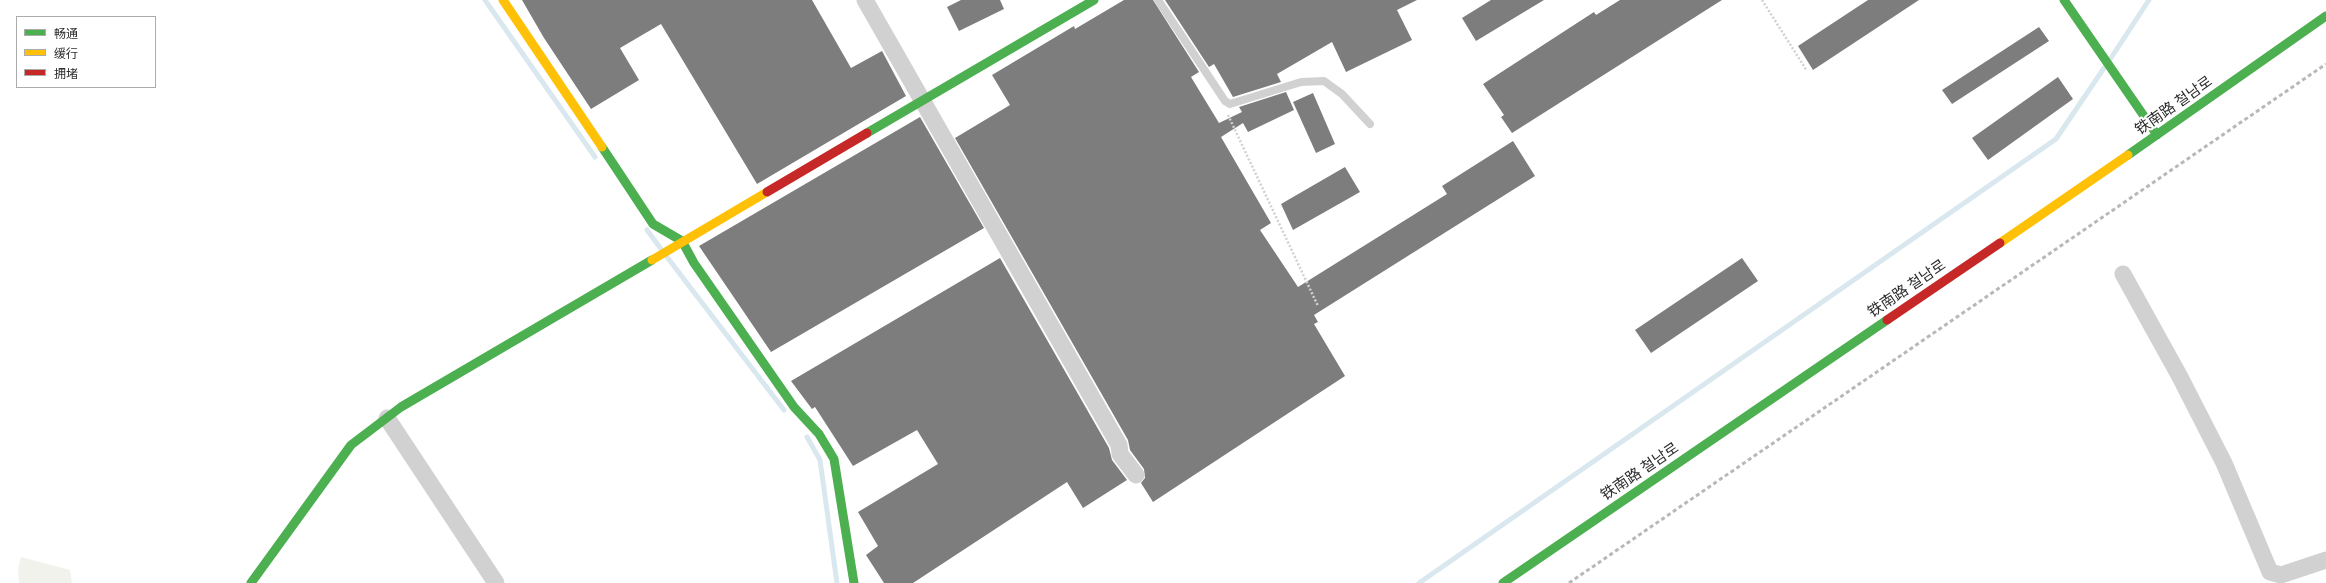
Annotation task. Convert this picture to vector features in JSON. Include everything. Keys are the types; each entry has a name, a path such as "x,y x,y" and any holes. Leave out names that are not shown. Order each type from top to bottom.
{"street":[{"path":"503,0 653,224 682,241 694,263 785,394 818,434 834,459 854,583"},
{"path":"864,0 1119,445 1120,454 1136,475"},
{"path":"251,583 351,445 401,407 921,100 1094,0"},
{"path":"2064,0 2157,135"},
{"name":"铁南路 철남로","path":"1503,583 2157,135 2326,16"},
{"path":"2123,274 2180,377 2224,463 2270,572 2281,575 2326,560"},
{"path":"387,418 496,583"}],"lane":[{"path":"1158,0 1225,101 1230,104 1301,82 1324,81 1342,94 1370,124"}],"path":[{"path":"1762,0 1807,71"},
{"path":"1225,101 1227,113 1318,306"}],"shaded area":[{"path":"21,557 70,570 72,583 19,583 18,569"}],"building":[{"path":"522,0 812,0 851,68 882,51 906,96 757,184 661,24 620,48 639,80 591,109 544,38"},
{"path":"961,0 1000,0 1004,9 959,31 947,7"},
{"path":"1124,0 1153,0 1199,72 1191,77 1219,123 1242,112 1239,107 1286,92 1294,110 1248,132 1243,123 1221,137 1271,223 1260,230 1298,287 1447,194 1442,186 1513,141 1535,176 1314,315 1318,322 1314,324 1345,376 1153,502 1141,483 1145,478 1144,469 1130,450 1128,440 955,138 1010,105 992,75 1074,26 1075,29"},
{"path":"1165,0 1417,0 1397,10 1412,40 1346,72 1332,42 1277,74 1281,82 1233,97 1214,64 1209,67"},
{"path":"1491,0 1544,0 1476,41 1462,18"},
{"path":"1620,0 1722,0 1512,133 1501,117 1504,115 1483,84 1594,12 1596,15"},
{"path":"1868,0 1919,0 1813,70 1798,46"},
{"path":"2039,27 2049,41 1952,104 1942,90"},
{"path":"2058,77 2073,99 1988,160 1972,138"},
{"path":"1313,93 1335,144 1316,153 1293,102"},
{"path":"920,117 984,228 771,352 699,246"},
{"path":"1345,167 1360,192 1293,230 1281,204"},
{"path":"1000,258 1109,448 1112,460 1127,480 1083,508 1067,482 913,583 884,583 866,555 878,546 858,512 938,464 917,430 853,466 815,407 812,409 791,381"},
{"path":"1742,258 1758,281 1651,353 1635,330"}],"waterway":[{"path":"485,0 595,157"},
{"path":"2111,58 2149,0"},
{"path":"1419,583 2056,139 2104,68"},
{"path":"647,230 661,249"},
{"path":"667,257 784,410"},
{"path":"807,437 820,460 837,583"}],"railway":[{"path":"1569,583 2326,64"}],"traffic: fast":[{"path":"867,133 1094,0"},
{"path":"2064,0 2157,135"},
{"path":"2128,155 2326,16"},
{"path":"602,147 653,224 682,241 694,263 794,407 819,434 834,459 854,583"},
{"path":"251,583 351,445 401,407 652,260"},
{"path":"1503,583 1887,320"}],"traffic: slow":[{"path":"503,0 602,147"},
{"path":"2000,243 2128,155"},
{"path":"652,260 767,192"}],"traffic: jam":[{"path":"767,192 867,133"},
{"path":"1887,320 2000,243"}]}
